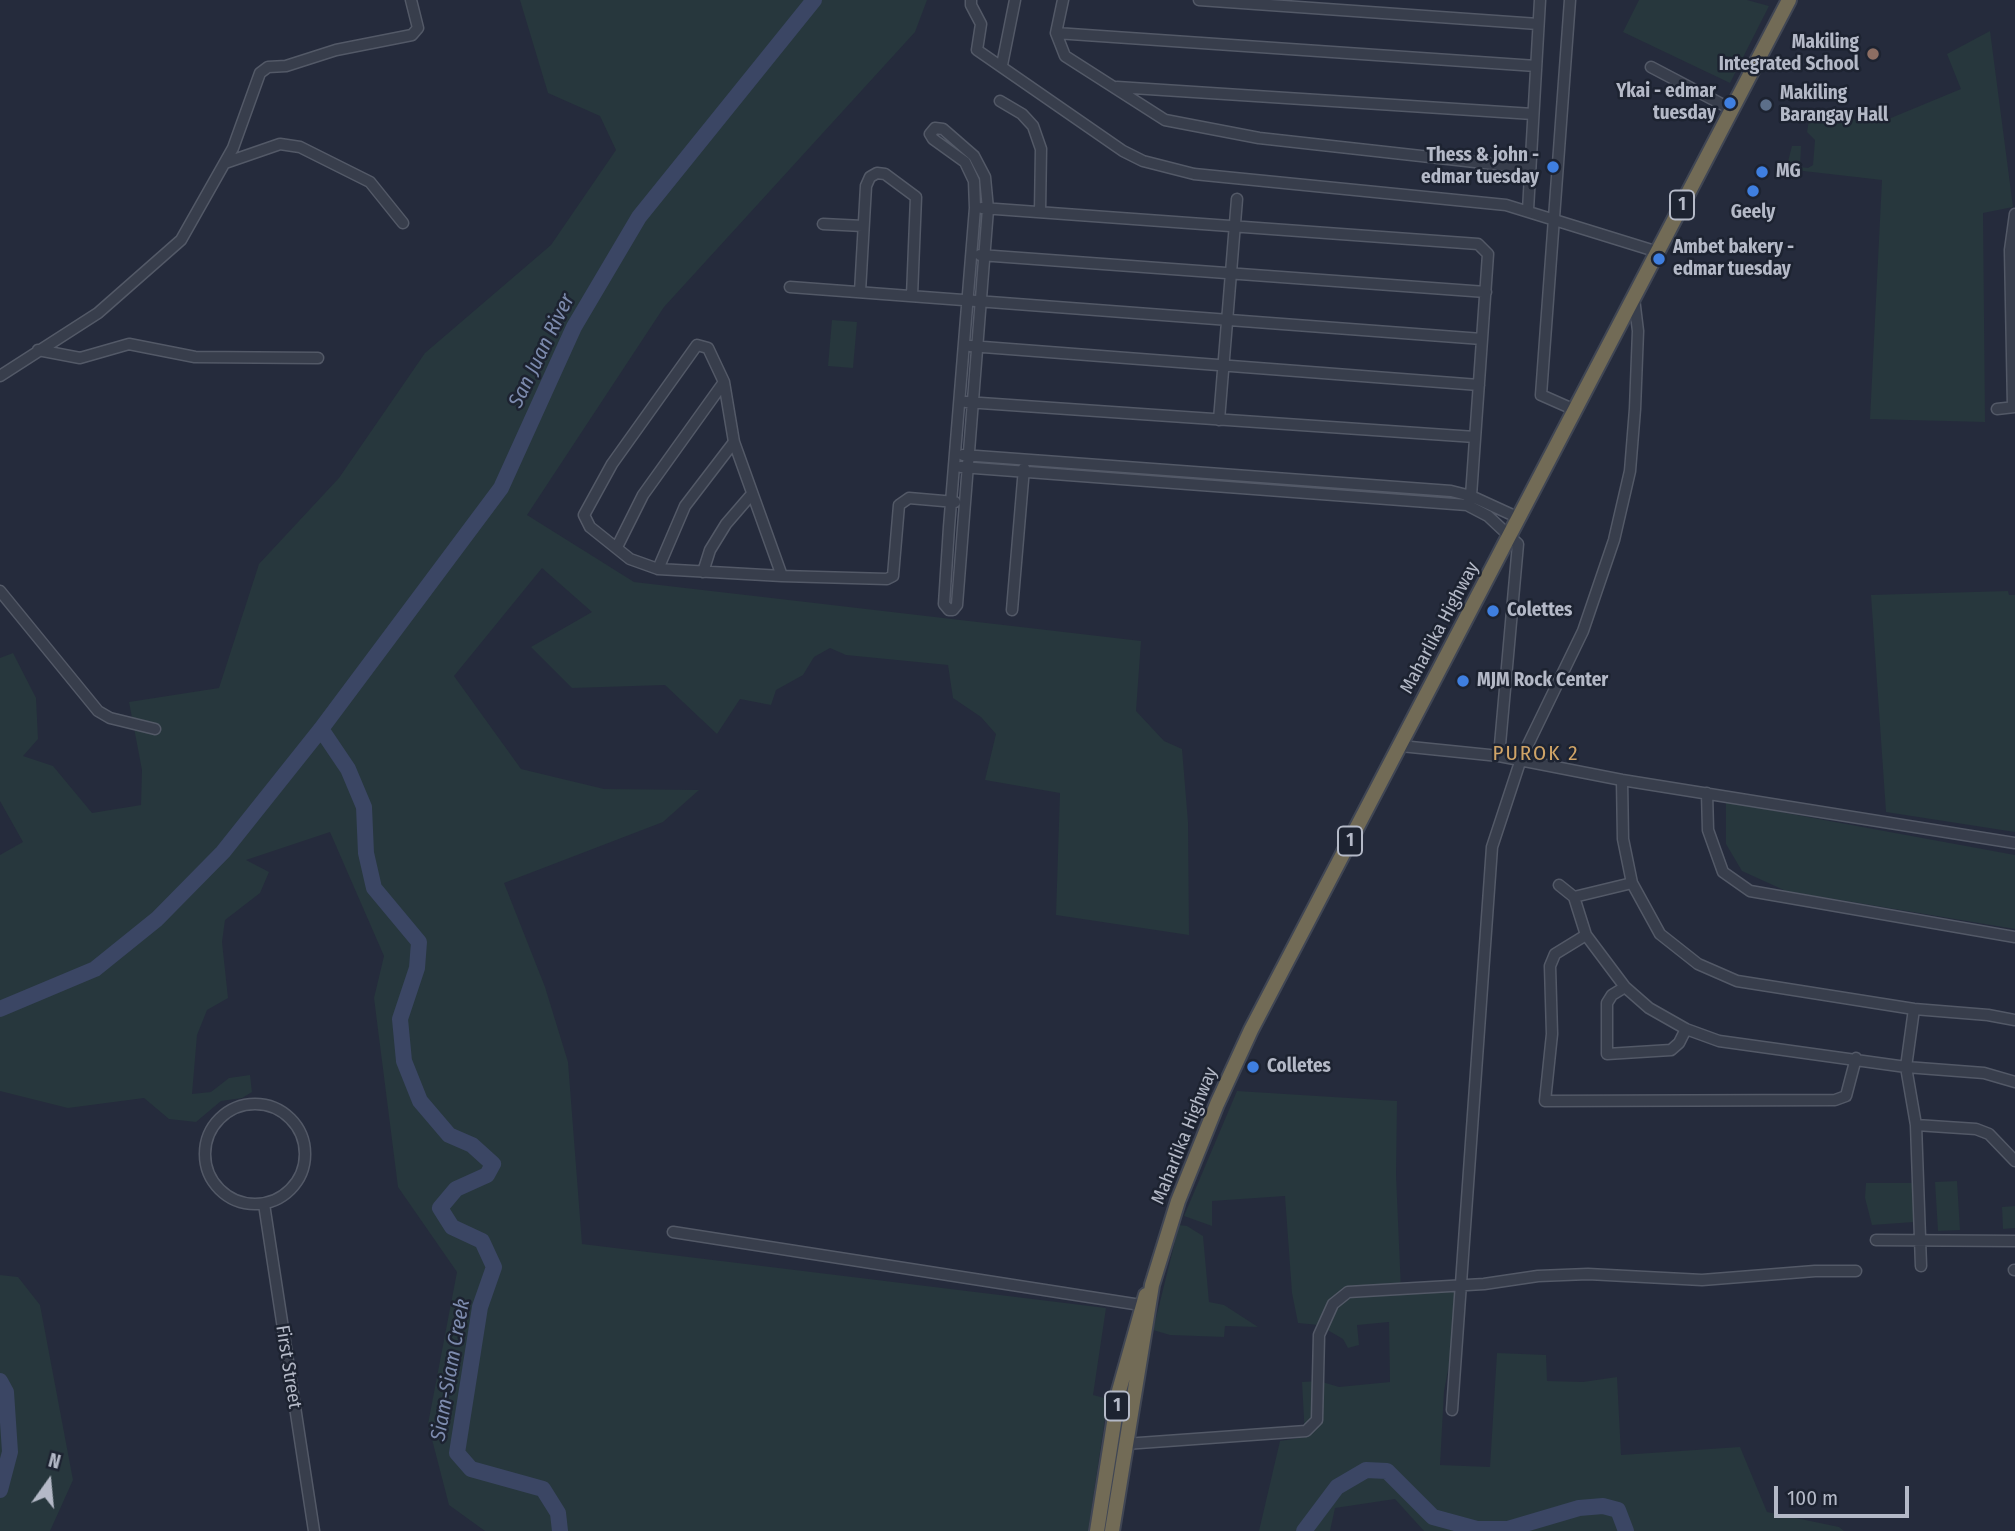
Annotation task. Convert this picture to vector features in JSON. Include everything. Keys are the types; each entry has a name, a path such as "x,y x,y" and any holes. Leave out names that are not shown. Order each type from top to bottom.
{"highway":[{"name":"Maharlika Highway","path":"1097,1531 1119,1391 1178,1200 1222,1094 1251,1030 1789,0"},
{"name":"Maharlika Highway","path":"1112,1531 1146,1305"}],"street":[{"path":"0,376 98,313 181,240 225,163 260,73 268,66 286,66 336,50 412,35 418,29 411,0"},
{"path":"971,0 981,24 977,50 1123,151 1143,161 1194,174 1506,205 1658,252"},
{"path":"1002,65 1015,0"},
{"path":"1063,0 1056,33 1065,56 1165,120 1232,133 1529,168"},
{"path":"1199,0 1538,24"},
{"path":"1528,210 1540,0"},
{"path":"1570,0 1541,395 1575,410"},
{"path":"1056,33 1536,66"},
{"path":"1651,68 1731,109"},
{"path":"1113,87 1533,114"},
{"path":"1000,101 1022,114 1033,126 1041,149 1040,212"},
{"path":"934,128 943,129 974,156 985,177 988,209 957,605 953,610 948,610 944,604 975,208 974,181 965,162 933,139 930,134 934,128"},
{"path":"225,163 288,143 323,157 370,182 403,223"},
{"path":"860,292 866,186 870,177 877,173 885,174 914,193 918,207 912,296"},
{"path":"1219,419 1237,199"},
{"path":"975,208 1478,244 1488,254 1469,500"},
{"path":"1997,409 2014,407 2012,250 2015,214"},
{"path":"823,224 863,226"},
{"path":"971,254 1486,292"},
{"path":"790,287 1482,339"},
{"path":"1452,1410 1493,847 1521,759 1583,631 1614,540 1630,471 1635,409 1637,331 1633,298"},
{"path":"38,350 80,358 129,344 195,357 318,358"},
{"path":"782,576 734,442 724,382 708,348 697,345 612,464 584,515 590,527 630,559 658,569 782,576 887,579 893,576 899,505 909,498 963,503"},
{"path":"964,345 1479,385"},
{"path":"617,547 643,495 724,382"},
{"path":"960,401 1475,438"},
{"path":"658,569 685,506 734,442"},
{"path":"955,454 1024,466"},
{"path":"954,467 1024,466 1451,491 1519,518"},
{"path":"1012,610 1024,466"},
{"path":"703,572 710,550 726,524 751,495"},
{"path":"1469,500 1511,534 1518,544 1499,756"},
{"path":"0,591 98,711 110,718 155,729"},
{"path":"1401,746 1521,759 1622,780 2015,842"},
{"path":"1622,780 1623,839 1632,883 1660,934 1698,964 1737,981 1914,1009 2015,1020"},
{"path":"1707,793 1708,830 1723,872 1750,891 2015,937"},
{"path":"1574,897 1632,883"},
{"path":"1559,885 1574,897 1586,935 1625,987 1649,1008 1686,1029 1718,1041 1906,1067 1984,1073 2015,1082"},
{"path":"1586,935 1555,954 1549,966 1552,1034 1545,1101 1835,1100 1846,1096 1856,1058"},
{"path":"1625,987 1607,1003 1607,1054 1671,1050 1679,1043 1686,1029"},
{"path":"1914,1009 1906,1067 1916,1125 1921,1266"},
{"path":"262,1105 279,1110 293,1121 302,1137 306,1154 303,1172 288,1193 264,1203 244,1203 225,1194 211,1178 205,1158 208,1137 220,1118 240,1107 262,1105"},
{"path":"1916,1125 1976,1129 1989,1134 2015,1161"},
{"name":"First Street","path":"264,1203 314,1531"},
{"path":"673,1232 1146,1305"},
{"path":"1876,1240 2015,1241"},
{"path":"1125,1444 1306,1431 1317,1420 1319,1335 1333,1304 1348,1292 1576,1275 1702,1280 1815,1271 1856,1271"}],"shaded area":[{"path":"520,0 927,0 915,32 664,307 527,515 634,582 1141,641 1136,711 1164,741 1182,749 1188,822 1189,935 1056,915 1060,793 985,780 996,734 981,717 953,698 948,665 846,655 830,648 814,657 803,675 776,690 771,705 740,699 717,734 665,685 572,688 531,647 592,612 542,568 454,676 521,769 604,789 699,790 663,822 504,883 545,987 568,1062 582,1244 1106,1308 1093,1395 1108,1399 1088,1531 485,1531 449,1505 428,1424 457,1272 398,1187 374,998 384,956 330,832 246,860 269,872 260,893 225,920 222,942 228,998 207,1010 197,1035 192,1094 211,1092 229,1078 250,1075 252,1092 242,1098 221,1101 196,1122 169,1119 144,1098 68,1108 0,1091 0,855 23,842 0,801 0,658 13,653 36,698 38,739 23,756 53,766 92,813 141,805 142,770 129,702 219,688 259,564 339,478 425,353 551,245 616,150 600,116 548,93"},
{"path":"1639,0 1747,0 1769,6 1730,83 1623,32"},
{"path":"1990,31 2013,207 1983,213 1985,422 1870,419 1882,180 1786,169 1792,146 1801,146 1800,167 1808,168 1813,165 1815,140 1807,132 1809,120 1849,108 1850,119 1886,120 1961,89 1947,54"},
{"path":"832,320 857,322 853,368 828,366"},
{"path":"2008,591 2009,595 2015,595 2015,832 1886,812 1871,595"},
{"path":"1726,802 2015,855 2015,929 1786,891 1742,871 1726,844"},
{"path":"1237,1091 1397,1101 1396,1175 1401,1290 1458,1287 1456,1329 1444,1391 1440,1465 1490,1467 1497,1353 1546,1355 1547,1381 1583,1382 1617,1377 1621,1455 1740,1447 1767,1512 1839,1527 1844,1531 1424,1531 1395,1499 1335,1508 1330,1531 1259,1531 1280,1441 1305,1437 1302,1382 1319,1381 1339,1387 1390,1382 1389,1322 1357,1325 1359,1345 1348,1348 1343,1339 1319,1325 1298,1323 1292,1293 1285,1196 1212,1201 1212,1226 1184,1216"},
{"path":"1957,1181 1960,1230 1938,1231 1935,1182"},
{"path":"1866,1183 1913,1183 1914,1222 1872,1225 1865,1198"},
{"path":"2015,1206 2015,1228 2003,1229 2002,1207"},
{"path":"1179,1225 1187,1226 1203,1236 1209,1302 1224,1305 1258,1327 1225,1326 1224,1337 1170,1335 1153,1330"},
{"path":"0,1275 18,1277 40,1305 73,1480 50,1531 0,1531"}],"waterway":[{"name":"San Juan River","path":"0,1009 95,969 157,919 223,852 321,729 501,488 574,327 639,217 814,0"},
{"name":"Siam-Siam Creek","path":"321,729 348,769 364,807 366,853 374,888 419,942 417,968 400,1019 404,1061 420,1101 449,1135 472,1145 493,1164 487,1175 456,1189 440,1208 452,1227 482,1241 494,1267 480,1307 457,1453 471,1469 543,1489 558,1513 560,1531"},
{"name":"San Juan River","path":"0,1381 6,1392 10,1452 0,1490"},
{"name":"Siam-Siam Creek","path":"1304,1531 1337,1487 1366,1470 1387,1471 1433,1517 1477,1529 1508,1529 1579,1508 1603,1506 1618,1510 1626,1531"}],"place":[{"name":"Makiling Integrated School","path":"1873,54"},
{"name":"Ykai - edmar tuesday","path":"1730,103"},
{"name":"Makiling Barangay Hall","path":"1766,105"},
{"name":"Thess & john - edmar tuesday","path":"1553,167"},
{"name":"MG","path":"1762,172"},
{"name":"Geely","path":"1753,191"},
{"name":"Ambet bakery - edmar tuesday","path":"1659,259"},
{"name":"Colettes","path":"1493,611"},
{"name":"MJM Rock Center","path":"1463,681"},
{"name":"Colletes","path":"1253,1067"}],"district":[{"name":"PUROK 2","path":"1536,754"}]}
